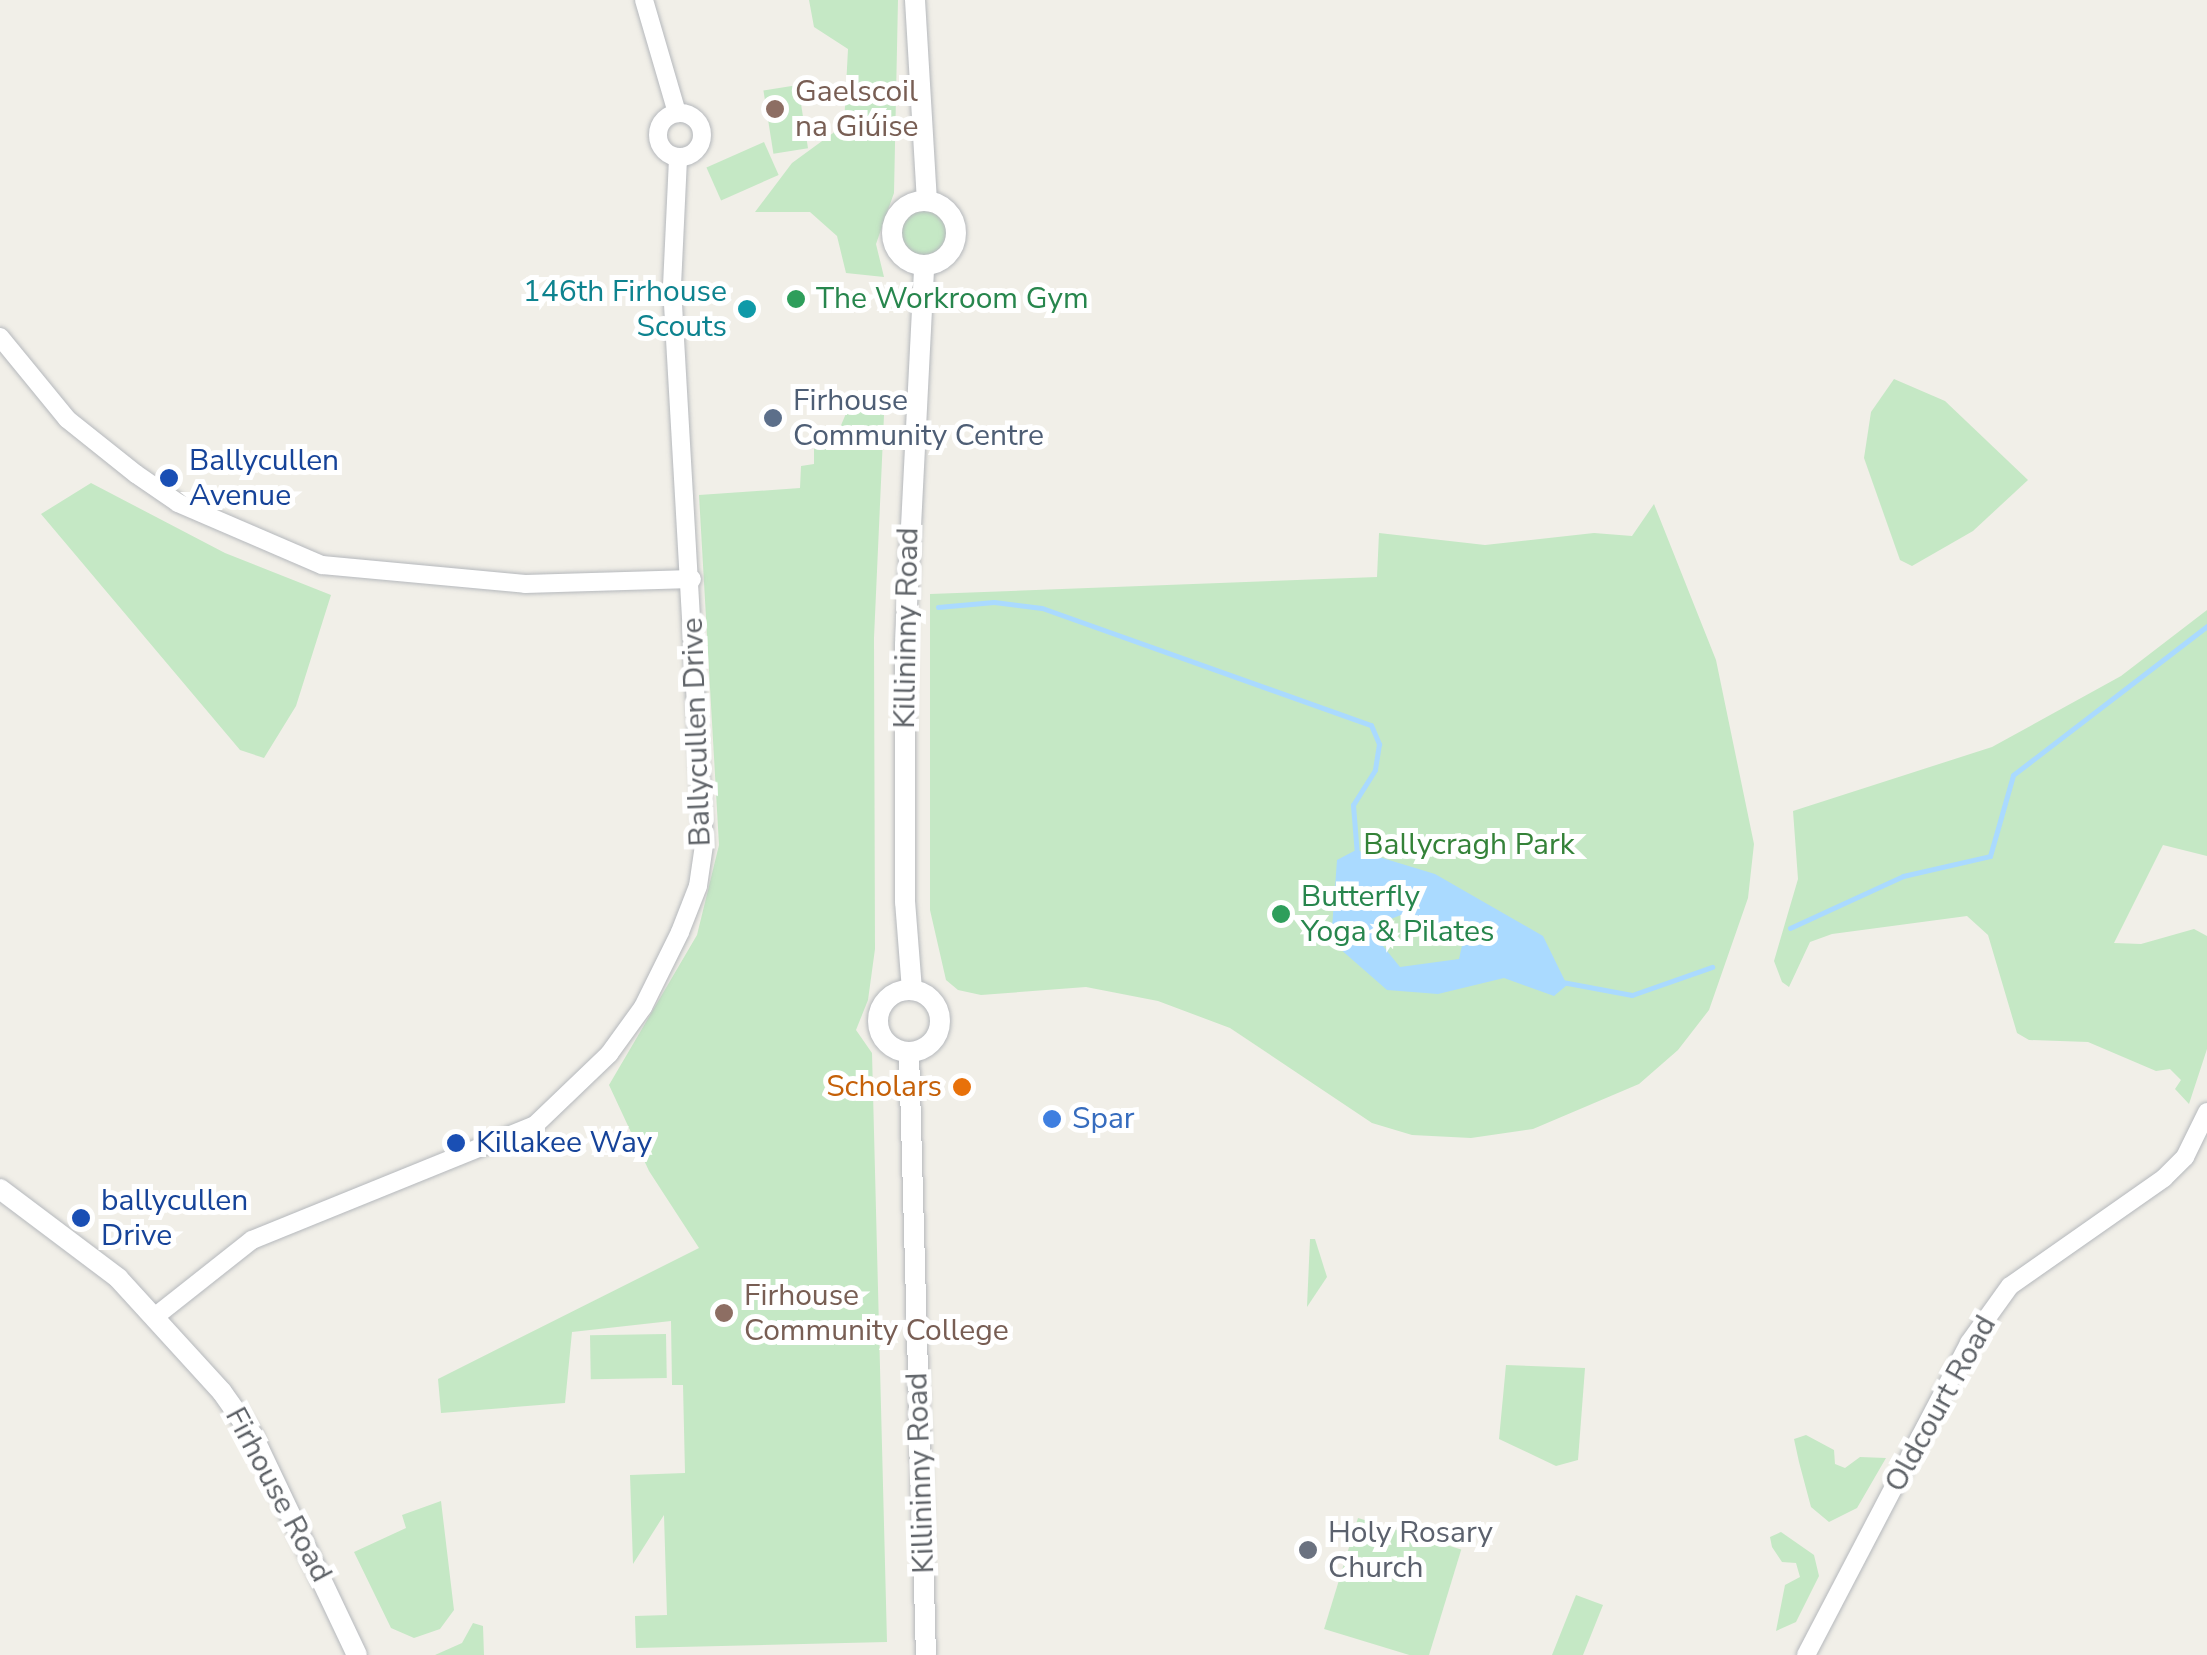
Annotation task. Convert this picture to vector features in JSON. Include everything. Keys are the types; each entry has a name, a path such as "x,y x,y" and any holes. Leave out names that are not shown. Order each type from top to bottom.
{"main road":[{"path":"915,0 928,201"},
{"path":"928,201 951,214 957,235 949,254 924,266 902,256 893,226 904,208 928,201"},
{"name":"Killininny Road","path":"912,990 905,902 905,645 924,266"},
{"path":"912,990 931,999 940,1018 928,1045 909,1052 891,1046 878,1022 892,995 912,990"},
{"name":"Killininny Road","path":"909,1052 926,1655"},
{"name":"Firhouse Road","path":"0,1189 76,1243 156,1315 253,1436 357,1655"}],"street":[{"name":"Ballycullen Drive","path":"644,0 677,113"},
{"name":"Ballycullen Drive","path":"677,113 697,119 703,132 696,151 678,158 664,151 658,137 665,119 677,113"},
{"name":"Ballycullen Drive","path":"156,1315 252,1240 535,1125 575,1093 621,1038 658,978 698,886 703,801 671,248 678,158"},
{"path":"0,336 67,419 136,474 178,502 322,565 524,584 692,579"},
{"name":"Oldcourt Road","path":"1806,1655 1969,1343 2010,1286 2164,1178 2185,1157 2207,1112"}],"green space":[{"path":"809,0 898,0 894,193 876,244 884,277 846,273 837,236 810,212 755,212 792,163 844,125 848,49 814,27"},
{"path":"798,85 808,148 773,154 763,90"},
{"path":"764,142 779,175 721,201 706,168"},
{"path":"924,211 940,217 946,233 940,249 924,255 908,249 902,233 908,217"},
{"path":"1894,379 1945,401 2028,480 1973,531 1912,566 1900,560 1864,458 1871,412"},
{"path":"885,393 874,638 875,949 868,1000 856,1030 872,1053 887,1642 636,1648 635,1616 667,1615 664,1515 633,1564 630,1475 685,1473 683,1385 672,1385 671,1321 572,1332 565,1403 441,1413 438,1379 699,1248 649,1171 609,1085 697,935 719,845 699,495 800,488 801,466 814,464 814,432 839,430 850,404"},
{"path":"91,483 225,553 331,595 296,706 264,758 240,750 41,514"},
{"name":"Ballycragh Park","path":"1654,504 1716,660 1754,844 1748,898 1709,1010 1678,1050 1639,1084 1533,1129 1471,1138 1412,1135 1372,1123 1230,1028 1158,1001 1086,987 981,995 958,990 946,980 930,910 930,594 1377,577 1379,533 1485,545 1594,533 1632,536"},
{"path":"2207,610 2207,856 2163,845 2114,943 2141,944 2194,929 2207,936 2207,1049 2189,1104 2175,1089 2181,1080 2170,1069 2156,1071 2088,1042 2029,1040 2017,1033 1988,935 1967,916 1832,934 1810,942 1789,987 1782,982 1774,961 1798,879 1793,811 1992,747 2121,676"},
{"path":"1310,1239 1315,1239 1327,1277 1307,1307"},
{"path":"666,1334 667,1378 591,1379 590,1335"},
{"path":"1506,1365 1585,1368 1578,1460 1556,1466 1499,1439"},
{"path":"1806,1435 1834,1450 1835,1464 1845,1468 1860,1457 1886,1458 1857,1508 1829,1522 1811,1507 1799,1462 1794,1439"},
{"path":"441,1501 454,1610 440,1629 414,1638 391,1628 354,1552 406,1528 402,1515"},
{"path":"1358,1518 1461,1550 1429,1655 1409,1655 1324,1629"},
{"path":"1781,1532 1814,1555 1819,1576 1796,1622 1776,1631 1785,1585 1800,1577 1796,1563 1782,1562 1772,1547 1770,1537"},
{"path":"1576,1595 1603,1605 1583,1655 1552,1655"},
{"path":"473,1623 483,1626 484,1655 435,1655 462,1643"}],"water":[{"path":"1356,850 1435,874 1543,936 1567,985 1554,996 1504,978 1438,994 1387,990 1331,941 1337,860","holes":["1401,915 1463,941 1459,959 1400,967 1383,946 1378,924"]}],"waterway":[{"path":"938,607 994,602 1042,608 1371,725 1379,744 1375,770 1353,805 1357,855"},
{"path":"1790,928 1903,876 1990,856 2013,775 2207,626"},
{"path":"1562,982 1632,995 1712,967"}],"place":[{"name":"Gaelscoil na Giúise","path":"775,109"},
{"name":"The Workroom Gym","path":"796,299"},
{"name":"146th Firhouse Scouts","path":"747,309"},
{"name":"Firhouse Community Centre","path":"773,418"},
{"name":"Ballycullen Avenue","path":"169,478"},
{"name":"Butterfly Yoga & Pilates","path":"1281,914"},
{"name":"Scholars","path":"962,1087"},
{"name":"Spar","path":"1052,1119"},
{"name":"Killakee Way","path":"456,1143"},
{"name":"ballycullen Drive","path":"81,1218"},
{"name":"Firhouse Community College","path":"724,1313"},
{"name":"Holy Rosary Church","path":"1308,1550"}]}
